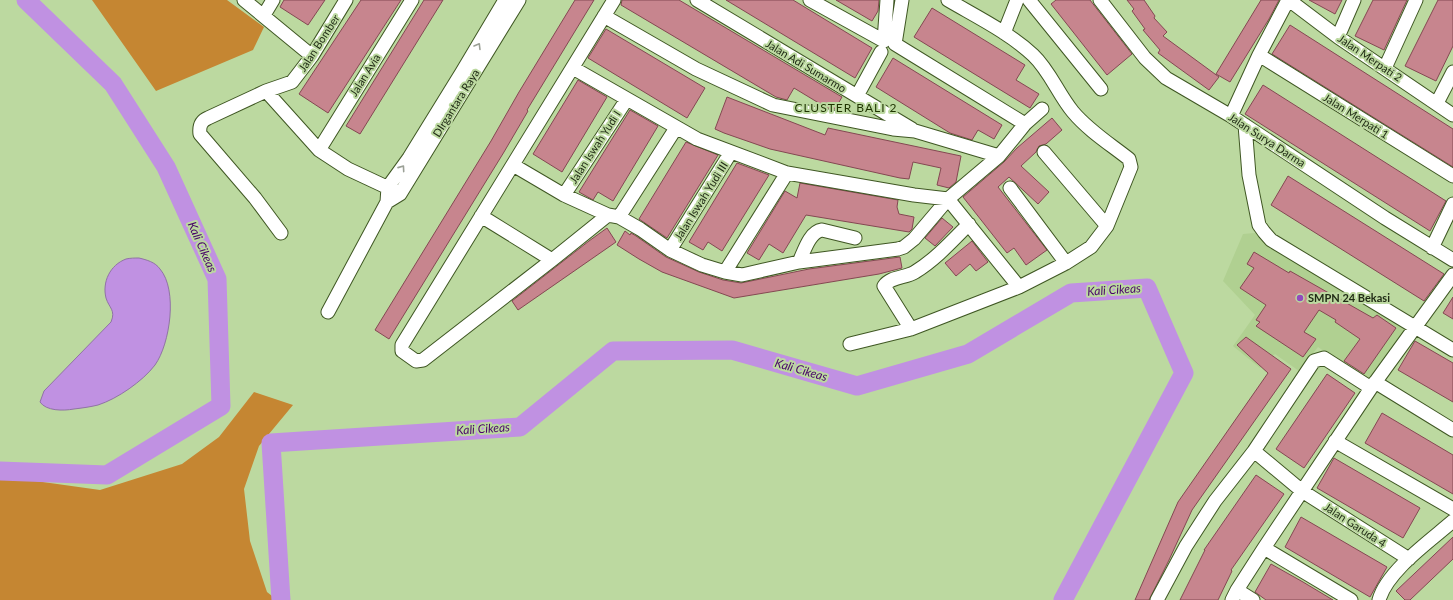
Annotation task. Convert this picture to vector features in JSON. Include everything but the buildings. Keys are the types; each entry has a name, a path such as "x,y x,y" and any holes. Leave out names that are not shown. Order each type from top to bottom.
{"street":[{"path":"244,0 312,56"},
{"path":"264,15 273,0"},
{"name":"Jalan Bomber","path":"281,233 255,198 200,134 200,128 204,120 266,91 292,82 312,56 346,0"},
{"name":"Jalan Avia","path":"319,150 412,0"},
{"name":"DIrgantara Raya","path":"467,75 505,0"},
{"name":"DIrgantara Raya","path":"328,312 387,202 467,75 519,0"},
{"path":"614,0 402,345 402,352 416,360 423,360 552,260 614,216 676,128"},
{"name":"Jalan Adi Sumarmo","path":"697,0 915,131"},
{"path":"810,0 884,41 887,0"},
{"path":"902,0 896,44 1025,124"},
{"path":"850,344 911,329 1019,287 1066,263 1091,247 1107,226 1131,167 1129,159 1094,133 1073,111 1046,70 1033,55 1004,33 948,0"},
{"path":"1004,33 1017,0"},
{"path":"1029,0 1101,89"},
{"name":"Jalan Surya Darma","path":"1100,0 1145,58 1166,78 1231,116 1432,248 1453,260"},
{"path":"1231,116 1258,55 1288,0"},
{"name":"Jalan Merpati 2","path":"1288,0 1338,37 1453,115"},
{"path":"1338,37 1354,0"},
{"path":"1385,68 1416,0"},
{"path":"604,16 696,69 773,105 893,129 915,131 999,156"},
{"path":"857,96 881,52"},
{"name":"Jalan Merpati 1","path":"1258,55 1453,176"},
{"path":"573,68 697,139 787,173 914,195 948,199 1019,287"},
{"path":"1437,103 1453,72"},
{"path":"266,91 319,150 348,169 394,191"},
{"name":"Jalan Iswah Yudi I","path":"564,194 627,99"},
{"path":"513,165 564,194 640,229 670,250 702,265 725,272 742,275 799,262 904,247 914,240 948,199 999,156 1025,124 1042,109"},
{"path":"1245,125 1249,175 1259,225 1271,240 1414,328 1453,350"},
{"name":"Jalan Iswah Yudi III","path":"670,250 731,152"},
{"path":"1044,152 1107,226"},
{"path":"725,272 787,173"},
{"path":"1010,188 1066,263"},
{"path":"1432,248 1453,204"},
{"path":"481,216 552,260"},
{"path":"911,329 884,286 887,282 913,273 931,262 969,224"},
{"path":"799,262 812,236 817,231 822,230 856,238"},
{"path":"1253,600 1234,595 1373,385 1453,275"},
{"path":"1157,600 1186,546 1215,501 1254,451 1314,361 1324,358 1453,430"},
{"path":"1335,441 1453,509"},
{"name":"Jalan Garuda 4","path":"1254,451 1302,491 1409,560"},
{"path":"1379,600 1384,587 1391,577 1453,521"},
{"path":"1264,548 1351,600"}],"shaded area":[{"path":"92,0 227,0 264,27 253,50 156,91"},
{"name":"SMPN 24 Bekasi","path":"1255,233 1408,327 1368,381 1318,347 1299,371 1275,354 1260,368 1233,346 1255,315 1223,281 1243,234"},
{"path":"139,258 151,262 160,269 166,278 169,290 170,317 168,331 165,344 155,365 144,377 129,389 98,405 70,410 50,409 46,407 40,402 44,391 111,322 113,315 105,292 108,275 120,262 126,259"},
{"path":"254,392 293,405 259,446 244,489 250,541 267,592 277,600 0,600 0,476 100,490 182,464 219,437"}],"waterway":[{"name":"Kali Cikeas","path":"0,471 107,475 221,406 217,279 166,167 113,84 26,0"},
{"name":"Kali Cikeas","path":"281,600 271,443 520,427 613,351 732,350 857,386 968,354 1071,293 1147,288 1184,373 1063,600"}],"place":[{"name":"SMPN 24 Bekasi","path":"1300,298"}],"district":[{"name":"CLUSTER BALI 2","path":"846,108"}]}
